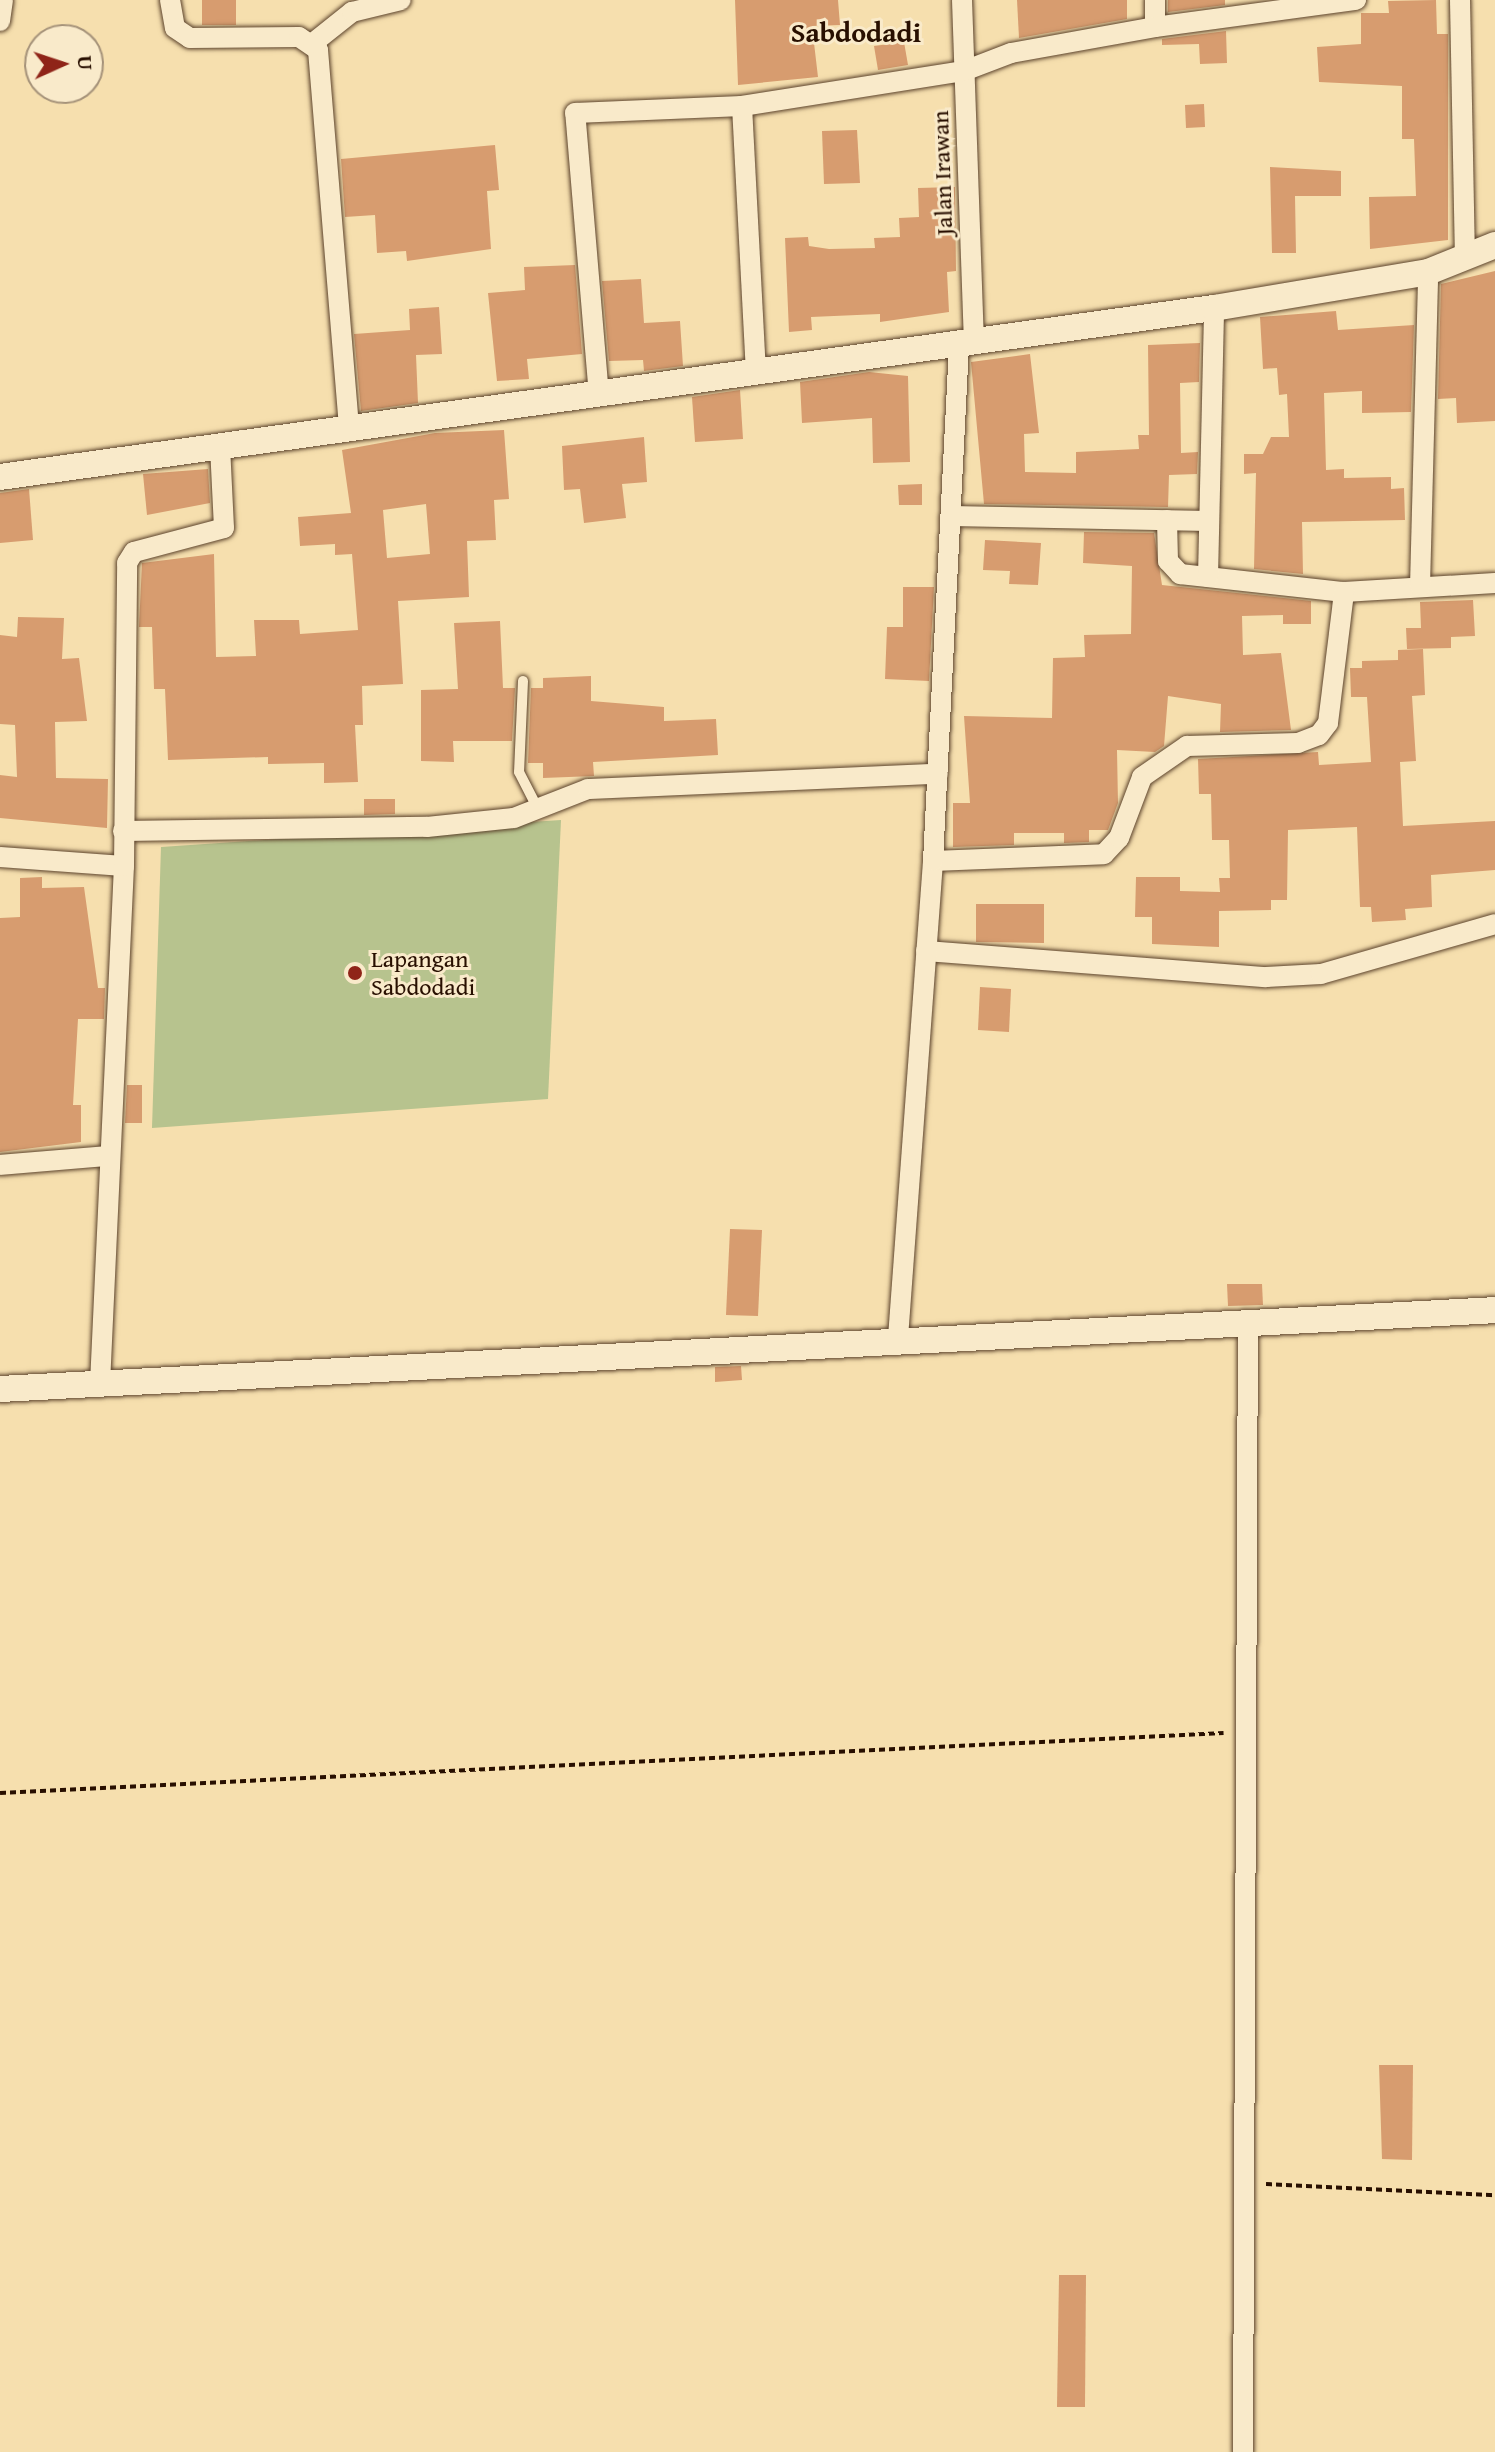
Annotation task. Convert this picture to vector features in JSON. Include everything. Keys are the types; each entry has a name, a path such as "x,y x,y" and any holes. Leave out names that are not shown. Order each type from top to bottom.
{"street":[{"path":"0,21 3,0"},
{"path":"170,0 175,28 190,38 299,37 313,43 320,57 349,428"},
{"path":"313,43 352,12 401,0"},
{"name":"Jalan Irawan","path":"898,1338 933,861 951,516 967,345 962,0"},
{"path":"1155,0 1155,27"},
{"path":"599,396 575,113 742,106 964,71 1011,53 1155,27 1356,0"},
{"path":"1460,0 1465,256"},
{"path":"742,106 756,371"},
{"path":"0,477 599,396 756,371 967,345 1214,308 1428,272 1495,245"},
{"path":"1420,586 1428,272"},
{"path":"1208,577 1214,308"},
{"path":"100,1384 108,1156 124,866 127,563 134,552 224,528 220,446"},
{"path":"951,516 1208,521"},
{"path":"1167,520 1171,568 1208,577 1344,592 1495,583"},
{"path":"933,861 1104,854 1119,838 1142,777 1187,746 1298,743 1319,735 1328,723 1344,592"},
{"path":"123,831 427,827 514,818 588,789 938,774"},
{"path":"0,857 124,866"},
{"path":"926,951 1056,958 1124,971 1280,977 1321,974 1495,924"},
{"path":"0,1165 108,1156"},
{"path":"0,1389 898,1338 1248,1324 1495,1310"},
{"path":"1243,2452 1248,1324"}],"lane":[{"path":"523,681 519,772 538,809"}],"path":[{"path":"0,1793 1246,1732"},
{"path":"1244,2184 1495,2195"}],"green space":[{"name":"Lapangan Sabdodadi","path":"561,820 548,1099 152,1128 161,847"}],"building":[{"path":"202,0 236,0 236,25 202,25"},
{"path":"735,0 838,0 840,25 812,26 818,77 738,85"},
{"path":"1017,0 1127,0 1127,19 1019,38"},
{"path":"1168,0 1225,0 1225,5 1168,12"},
{"path":"1436,0 1437,34 1448,34 1448,240 1370,249 1369,197 1416,196 1414,139 1402,139 1402,86 1319,82 1317,47 1361,44 1361,13 1389,13 1388,1"},
{"path":"1226,31 1227,63 1200,64 1199,44 1162,45 1162,39"},
{"path":"904,42 908,65 878,70 874,46"},
{"path":"1204,104 1205,127 1186,128 1185,105"},
{"path":"857,130 860,183 824,184 822,131"},
{"path":"495,145 499,190 487,191 491,249 407,261 406,251 377,253 375,215 345,217 341,159"},
{"path":"1270,167 1341,171 1341,196 1295,196 1296,253 1272,253"},
{"path":"955,187 956,271 947,272 949,312 880,322 880,314 811,317 812,330 789,332 785,238 808,237 809,246 829,249 875,248 874,238 900,237 899,218 919,217 918,188"},
{"path":"575,265 582,354 527,359 529,379 497,381 488,293 525,290 524,267"},
{"path":"1495,271 1495,421 1457,423 1456,398 1438,399 1441,284"},
{"path":"641,279 644,323 680,321 683,366 644,371 643,360 609,361 602,281"},
{"path":"439,307 442,354 416,355 418,403 361,411 354,334 410,330 409,309"},
{"path":"1336,311 1338,330 1414,325 1411,412 1362,413 1362,391 1324,393 1326,470 1344,469 1344,478 1391,477 1391,489 1404,488 1405,520 1302,522 1303,574 1254,569 1256,473 1244,474 1244,454 1263,454 1271,437 1289,437 1287,394 1279,395 1277,368 1263,369 1260,317"},
{"path":"1200,343 1199,382 1180,383 1181,453 1198,452 1197,474 1169,475 1168,507 984,504 971,362 1030,354 1039,433 1024,434 1025,472 1076,473 1076,452 1139,449 1138,435 1149,435 1148,345"},
{"path":"869,372 908,376 910,462 873,463 872,418 802,423 800,382"},
{"path":"740,390 743,439 695,442 692,397"},
{"path":"504,430 509,499 494,500 496,540 467,541 469,597 398,601 403,684 362,686 363,725 355,725 358,782 324,783 324,763 268,764 268,757 168,760 165,689 154,689 152,627 139,627 142,563 214,554 216,657 256,656 254,620 299,620 300,634 358,630 352,554 335,555 335,544 300,546 298,517 351,513 342,450 435,433","holes":["426,504 430,554 387,558 383,510"]},
{"path":"644,437 647,482 622,484 626,518 584,523 580,489 564,490 562,446"},
{"path":"208,469 210,503 147,515 143,474"},
{"path":"922,484 922,505 899,505 898,485"},
{"path":"29,489 33,540 0,543 0,493"},
{"path":"1084,532 1154,533 1162,585 1311,601 1311,624 1283,624 1283,615 1242,616 1243,655 1281,653 1291,730 1220,732 1221,704 1168,696 1164,746 1155,752 1117,750 1118,803 1108,830 1089,830 1089,842 1064,843 1064,833 1014,833 1014,845 953,847 953,803 970,803 964,716 1052,718 1053,658 1085,657 1084,635 1131,634 1132,566 1083,563"},
{"path":"985,540 1041,543 1038,585 1009,584 1010,571 983,570"},
{"path":"903,587 934,587 929,681 885,679 887,627 903,627"},
{"path":"1473,600 1475,636 1451,637 1451,648 1407,649 1406,628 1421,628 1420,602"},
{"path":"18,617 64,618 62,659 79,658 87,721 55,722 56,778 108,779 107,828 0,818 0,775 17,777 15,725 0,724 0,635 17,637"},
{"path":"500,621 503,688 515,688 512,741 453,741 454,762 421,761 421,690 458,689 454,623"},
{"path":"1423,649 1425,695 1412,696 1416,761 1400,762 1403,826 1495,821 1495,870 1431,875 1432,907 1405,909 1406,920 1372,922 1371,907 1360,907 1357,827 1288,830 1287,900 1271,900 1271,910 1219,911 1219,947 1152,944 1152,917 1135,917 1136,877 1180,877 1180,891 1220,892 1219,878 1230,878 1229,840 1212,840 1211,794 1199,794 1198,759 1318,752 1319,765 1371,762 1367,697 1351,697 1350,668 1362,668 1362,661 1398,660 1398,650"},
{"path":"591,676 591,701 664,707 664,721 716,719 718,755 593,762 594,776 543,778 543,763 528,763 531,688 543,688 543,678"},
{"path":"364,799 395,799 395,814 364,815"},
{"path":"42,877 42,888 84,887 98,988 105,988 104,1019 78,1019 73,1105 81,1105 81,1142 0,1152 0,918 20,917 20,878"},
{"path":"976,904 1044,904 1044,943 976,942"},
{"path":"980,987 1011,989 1009,1032 978,1030"},
{"path":"127,1085 142,1085 142,1123 125,1123"},
{"path":"730,1229 762,1230 758,1316 726,1315"},
{"path":"1227,1284 1262,1284 1263,1305 1228,1306"},
{"path":"741,1366 742,1380 715,1382 715,1367"},
{"path":"1379,2065 1413,2065 1412,2160 1382,2159"},
{"path":"1059,2275 1086,2275 1085,2407 1057,2407"}],"place":[{"name":"Lapangan Sabdodadi","path":"355,973"}],"district":[{"name":"Sabdodadi","path":"856,32"}]}
